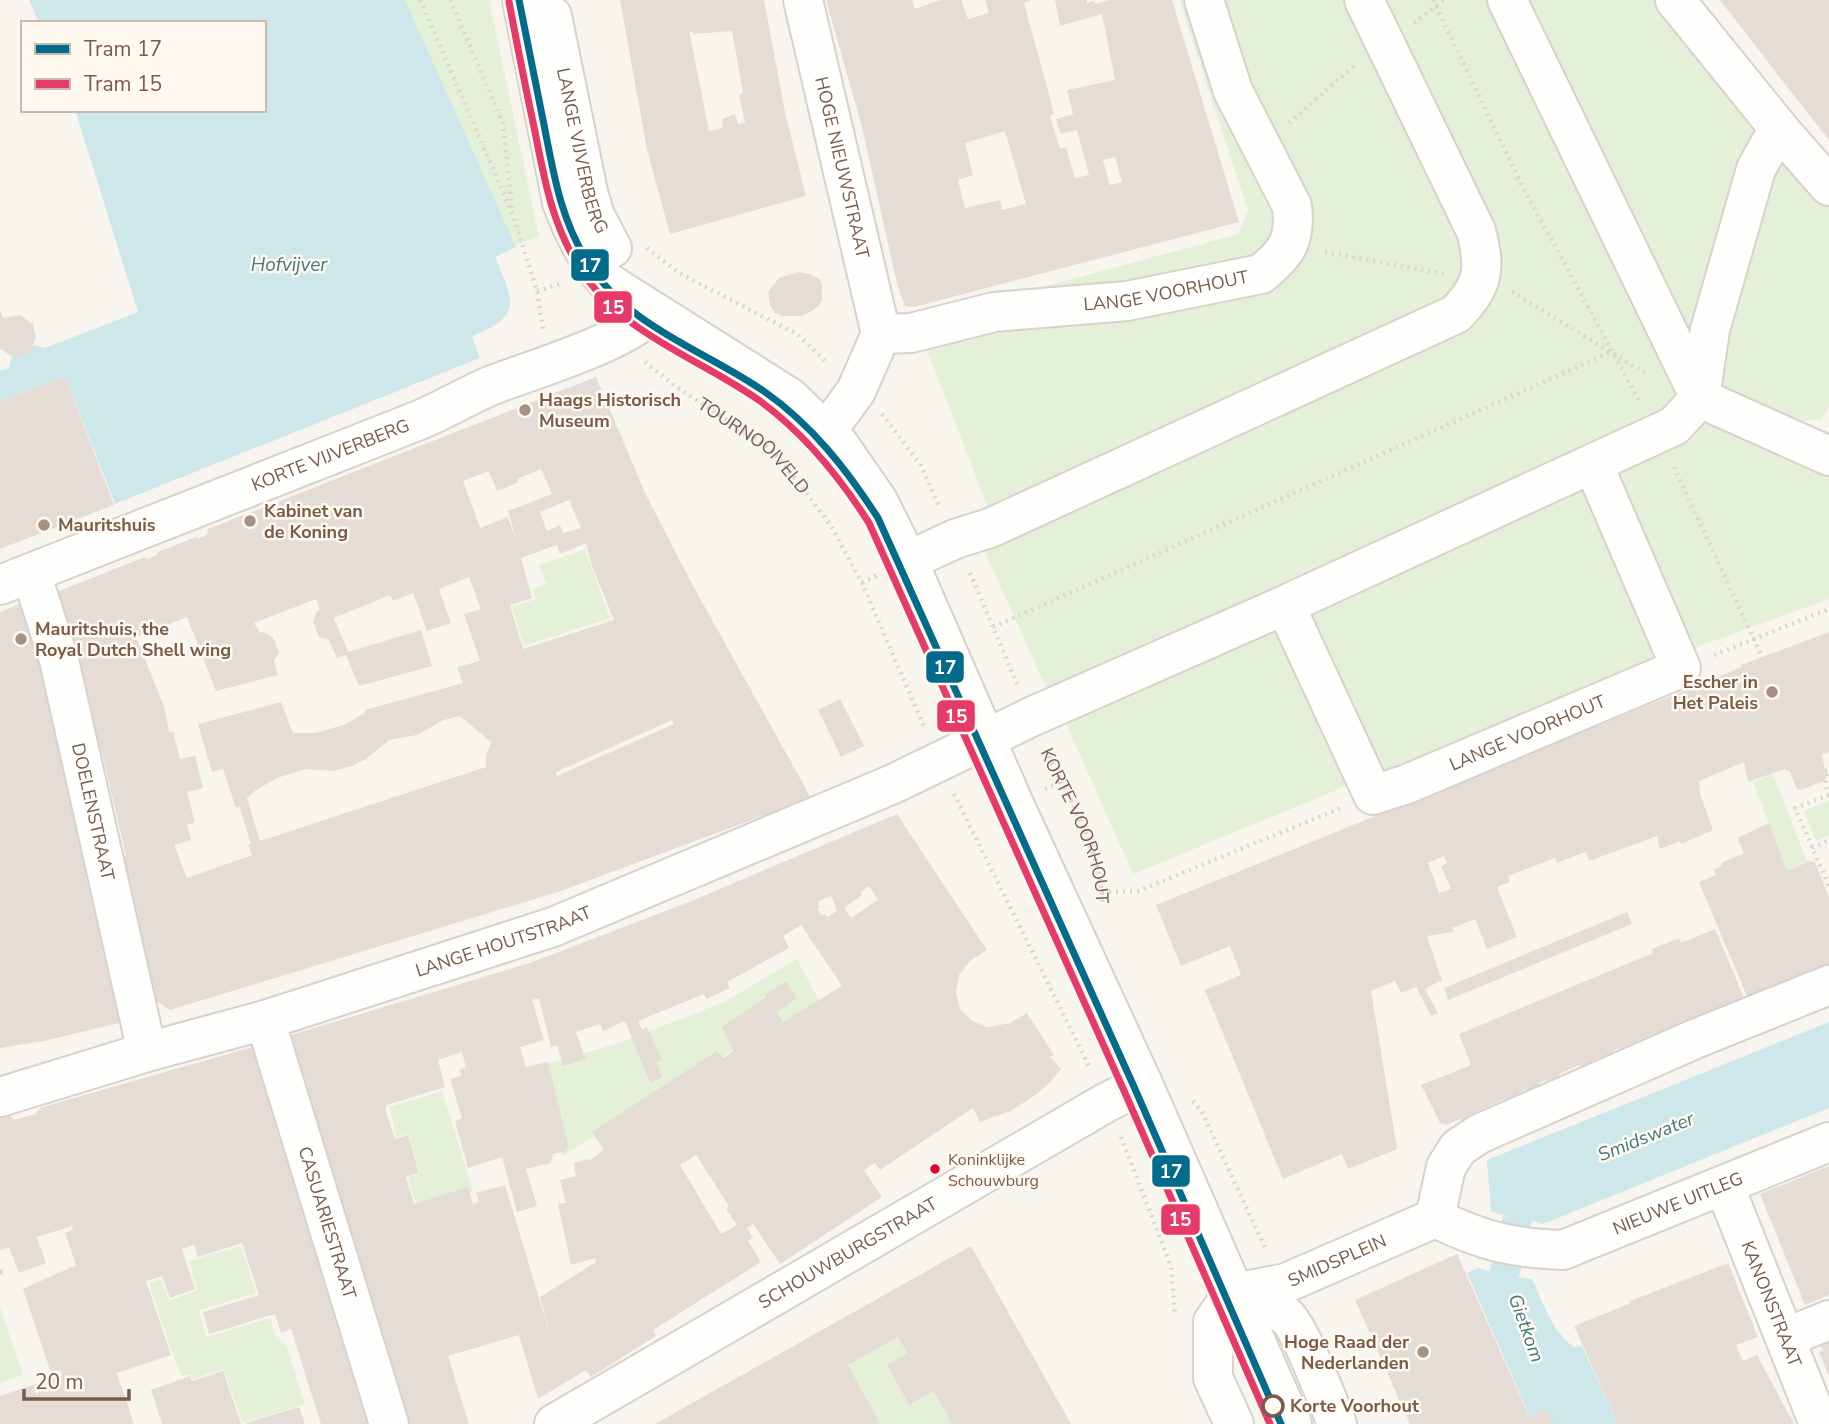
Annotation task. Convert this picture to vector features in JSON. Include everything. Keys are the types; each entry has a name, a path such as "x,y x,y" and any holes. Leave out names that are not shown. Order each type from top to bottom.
{"street":[{"name":"LANGE VIJVERBERG","path":"522,0 562,202 571,225 593,267 607,282 652,312"},
{"name":"LANGE VIJVERBERG","path":"549,0 595,216 652,312"},
{"name":"HOGE NIEUWSTRAAT","path":"803,0 881,334"},
{"path":"1204,0 1233,91 1292,206 1292,240"},
{"path":"908,561 955,539 990,528 1456,314 1471,299 1480,282 1483,256 1476,231 1364,0"},
{"path":"1507,0 1700,398 1829,456"},
{"path":"1675,0 1829,186"},
{"path":"652,312 789,397 840,446 878,501 908,561 987,739 1674,426 1700,398 1710,330 1756,169 1781,131"},
{"name":"LANGE VOORHOUT","path":"881,334 911,333 995,312 1127,301 1261,274 1278,260 1292,240"},
{"name":"KORTE VIJVERBERG","path":"16,579 422,419 488,387 615,338 645,322 652,312"},
{"path":"826,432 856,391 881,334"},
{"path":"1593,464 1681,668"},
{"name":"DOELENSTRAAT","path":"16,579 59,660 147,1052"},
{"path":"1285,605 1373,795"},
{"name":"LANGE VOORHOUT","path":"1373,795 1407,785 1681,668"},
{"name":"LANGE HOUTSTRAAT","path":"0,1097 147,1052 265,1020 553,927 893,784 987,739"},
{"name":"KORTE VOORHOUT","path":"987,739 1014,804 1143,1084 1292,1424"},
{"path":"1436,1218 1446,1167 1458,1148 1479,1133 1695,1039 1829,985"},
{"name":"CASUARIESTRAAT","path":"265,1020 389,1424"},
{"name":"SCHOUWBURGSTRAAT","path":"554,1424 1107,1101 1143,1084"},
{"name":"NIEUWE UITLEG","path":"1436,1218 1469,1235 1511,1246 1563,1250 1829,1142"},
{"name":"KANONSTRAAT","path":"1724,1185 1819,1424"},
{"name":"SMIDSPLEIN","path":"1236,1294 1286,1283 1436,1218"},
{"path":"1234,1424 1213,1378 1213,1322 1228,1300 1236,1294 1287,1316 1337,1424"},
{"path":"1785,1338 1829,1320"}],"path":[{"path":"420,0 513,215 537,291 569,281"},
{"path":"450,0 503,123 513,215"},
{"path":"1433,0 1522,186 1657,434 1762,657"},
{"path":"1262,148 1371,50 1384,44"},
{"path":"1292,240 1302,247 1480,282 1497,283 1611,352"},
{"path":"642,243 679,273 797,334 856,391"},
{"name":"TOURNOOIVELD","path":"615,338 675,386 771,449 831,526 862,583 938,761"},
{"path":"993,627 1611,352"},
{"name":"KORTE VOORHOUT","path":"856,391 883,415 920,464 1093,851 1102,892 1102,916"},
{"path":"1681,668 1829,609"},
{"path":"1825,771 1828,770 1825,784 1829,795 1796,808 1829,886"},
{"path":"1102,892 1138,891 1373,795"},
{"path":"1812,848 1829,840"},
{"path":"1188,1095 1202,1112 1261,1242 1286,1283"}],"green space":[{"path":"389,0 489,0 539,236 499,252"},
{"path":"1179,0 1694,0 1829,173 1829,407 1820,420 1791,422 1829,471 1829,599 1584,688 1133,874 981,543 991,516 924,342 886,329 1239,234 1248,210"},
{"path":"585,549 610,618 524,646 512,607 536,599 533,589 546,584 539,565"},
{"path":"1773,774 1807,862 1787,871 1753,782"},
{"path":"1829,800 1829,835 1816,841 1804,811"},
{"path":"797,959 821,1004 788,1027 781,1020 562,1156 540,1066 619,1043 724,1002"},
{"path":"442,1091 473,1191 417,1208 408,1178 420,1173 408,1134 397,1137 389,1107"},
{"path":"241,1246 256,1293 199,1310 206,1337 270,1318 275,1335 286,1345 305,1404 243,1423 223,1369 193,1379 190,1374 182,1376 149,1283 161,1279 169,1301 197,1290 189,1261"},
{"path":"0,1307 23,1375 0,1383"},
{"path":"898,1337 907,1353 887,1365 909,1405 934,1391 952,1424 876,1424 880,1421 848,1365"}],"water":[{"name":"Hofvijver","path":"29,0 405,0 516,247 495,257 506,285 510,305 507,314 500,321 472,336 480,358 115,504 65,376 0,401 0,371 9,368 12,356 24,353 33,345 45,348 138,312 76,112 266,112 266,21 38,21"},
{"path":"1829,1022 1829,1108 1543,1224 1532,1221 1519,1277 1532,1279 1549,1316 1566,1341 1574,1347 1582,1346 1618,1424 1533,1424 1467,1273 1478,1268 1490,1271 1503,1215 1491,1211 1487,1160"}],"building":[{"path":"620,0 764,0 785,112 806,196 670,234 647,150","holes":["693,31 693,34 732,31 743,93 739,95 745,123 738,124 735,114 722,119 723,128 709,131 690,32"]},
{"path":"826,0 912,0 915,9 940,0 961,0 968,19 989,13 985,0 1032,0 1024,3 1054,113 1050,116 1060,149 1066,147 1075,178 1089,175 1077,130 1061,134 1056,119 1073,114 1067,90 1115,80 1102,14 1060,26 1055,0 1087,0 1087,3 1094,1 1095,4 1108,0 1172,0 1239,222 914,307 905,306 898,288 862,127","holes":["1005,131 1026,204 1002,210 1000,200 965,208 958,180 973,175 965,143","1115,157 1122,182 1110,185 1103,160"]},
{"path":"1720,0 1829,0 1829,140 1795,97"},
{"path":"798,272 819,279 822,284 822,301 814,310 801,316 782,316 775,313 770,306 768,292 779,278"},
{"path":"0,310 3,318 20,315 33,324 36,338 29,352 12,356 0,349"},
{"name":"Mauritshuis","path":"65,376 114,505 0,549 0,401"},
{"path":"596,377 646,495 811,798 558,892 170,1010 153,999 119,858 126,856 102,753 96,754 54,593 145,557 147,559 196,537 198,539 207,535 208,529","holes":["541,469 552,494 508,511 517,542 508,517 480,528 463,481 489,471 497,491 519,482 517,479","569,500 581,528 563,533 560,525 547,531 540,512","586,543 592,566 614,620 523,649 510,605 532,598 521,558 557,545 560,554","469,577 481,609 464,614 480,661 457,667 463,683 365,710 366,712 346,724 316,733 293,733 281,702 198,724 212,772 223,769 236,808 239,806 252,855 187,878 174,845 191,840 187,824 195,823 187,792 203,788 195,756 180,759 173,731 169,732 164,706 136,637 187,617 216,691 278,675 274,661 279,653 273,637 260,633 254,623 316,599 320,610 313,622 319,637 329,640 337,658 346,655 359,686 432,666 421,630 348,652 334,618 390,595 393,601 413,593 427,631 451,623 439,589","460,716 491,742 486,755 486,767 260,841 247,798 256,790 277,778 305,769 333,771 352,766 366,759 389,740 417,735 444,720","672,720 674,724 557,776 556,772"]},
{"path":"27,601 123,1022 44,1041 0,1048 0,612"},
{"path":"1829,632 1829,752 1822,754 1826,777 1824,781 1797,789 1790,772 1785,769 1748,782 1744,762 1699,781 1700,794 1713,830 1681,844 1680,841 1660,849 1657,836 1589,861 1585,852 1557,863 1555,858 1508,876 1510,882 1497,887 1517,937 1487,949 1475,919 1452,928 1454,932 1427,936 1442,980 1425,989 1438,1013 1431,1016 1416,987 1401,993 1395,981 1371,991 1397,1149 1348,1169 1342,1154 1283,1179 1205,990 1241,975 1230,946 1181,966 1156,905 1742,667 1741,665","holes":["1444,856 1447,863 1441,866 1451,889 1439,893 1428,863"]},
{"path":"840,699 864,746 841,757 818,710"},
{"path":"897,814 987,950 970,961 959,975 956,992 960,1009 972,1021 988,1027 1010,1023 1027,1013 1054,1055 1050,1057 1061,1069 1038,1093 1011,1111 980,1122 973,1108 880,1170 875,1163 864,1170 882,1197 780,1264 753,1224 747,1228 753,1238 748,1241 761,1262 653,1330 656,1336 591,1377 586,1370 538,1399 519,1335 448,1356 469,1424 405,1424 284,1037 530,963 689,902","holes":["869,886 878,900 851,918 844,908 862,895 860,892","831,896 837,911 827,917 825,914 821,915 817,902","801,925 842,986 783,1022 777,1013 797,998 786,981 722,1027 733,1051 723,1058 717,1051 592,1132 604,1150 588,1161 587,1159 574,1163 576,1176 560,1180 566,1203 558,1204 571,1265 595,1258 596,1262 540,1297 552,1341 505,1185 476,1193 479,1202 473,1204 468,1187 414,1204 406,1177 419,1173 408,1135 395,1139 385,1109 387,1105 445,1087 438,1060 462,1052 466,1067 459,1070 462,1076 450,1079 462,1118 455,1121 468,1168 502,1157 517,1212 537,1206 526,1169 551,1163 553,1154 567,1151 568,1144 548,1062 526,1067 520,1047 544,1040 532,1000 539,998 551,1047 557,1045 563,1066 586,1059 576,1032 600,1024 603,1031 625,1021 650,1083 662,1077 656,1062 662,1060 647,1027 642,1030 638,1021 704,994 706,999 730,988 727,982 789,948 783,936","696,1155 729,1206 726,1209 737,1225 721,1234 680,1165"]},
{"path":"1769,823 1787,871 1810,861 1815,862 1829,897 1829,967 1748,999 1699,882 1716,875 1714,870 1722,866 1721,863 1744,853 1737,838"},
{"path":"1627,912 1632,924 1448,1000 1444,988"},
{"path":"1715,929 1745,1000 1682,1026 1682,1023 1668,1032 1665,1030 1654,1034 1623,1051 1619,1048 1613,1051 1613,1055 1603,1059 1599,1057 1583,1068 1579,1065 1559,1074 1558,1078 1548,1082 1545,1080 1539,1083 1539,1087 1529,1091 1525,1089 1508,1101 1505,1099 1463,1121 1460,1119 1446,1125 1440,1123 1421,1085 1471,1065 1459,1034 1653,953 1652,949 1679,938 1681,943"},
{"path":"256,1046 372,1424 321,1424 291,1329 281,1333 275,1314 209,1334 203,1312 259,1295 242,1243 198,1257 194,1245 182,1249 195,1289 170,1298 162,1276 146,1281 171,1355 117,1373 134,1424 0,1424 0,1396 62,1375 60,1370 51,1373 23,1289 76,1265 65,1233 73,1230 72,1226 37,1237 46,1263 19,1273 9,1247 0,1250 0,1114 8,1113 14,1120 36,1114 40,1108 46,1106"},
{"path":"1829,1167 1829,1295 1805,1305 1760,1194"},
{"path":"971,1246 1071,1424 952,1424 934,1391 909,1405 887,1365 907,1353 898,1337 848,1365 880,1422 876,1424 655,1424"},
{"path":"1457,1254 1529,1416 1546,1408 1553,1424 1410,1424 1355,1300"},
{"path":"1728,1263 1758,1337 1736,1345 1743,1361 1757,1355 1794,1424 1618,1424 1574,1326"},
{"path":"1829,1337 1829,1376 1819,1352 1823,1350 1819,1341"},
{"path":"223,1371 241,1424 162,1424 151,1390 190,1376 192,1381"},
{"path":"299,1407 305,1424 246,1423"}],"tram line":[{"name":"17","path":"519,0 559,195 570,228 587,261 604,284 646,321 742,377 798,419 841,466 878,518 1135,1089 1281,1424"},
{"name":"15","path":"509,2 550,199 569,250 579,267 596,290 638,328 736,385 792,427 833,472 869,523 1125,1093 1270,1424"}],"place":[{"name":"Haags Historisch Museum","path":"525,410"},
{"name":"Kabinet van de Koning","path":"250,521"},
{"name":"Mauritshuis","path":"44,525"},
{"name":"Mauritshuis, the Royal Dutch Shell wing","path":"21,639"},
{"name":"Escher in Het Paleis","path":"1772,692"},
{"name":"Koninklijke Schouwburg","path":"935,1169"},
{"name":"Hoge Raad der Nederlanden","path":"1423,1352"},
{"name":"Korte Voorhout","path":"1273,1406"}],"water label":[{"name":"Smidswater","path":"1646,1137"},
{"name":"Gietkom","path":"1526,1328"}]}
